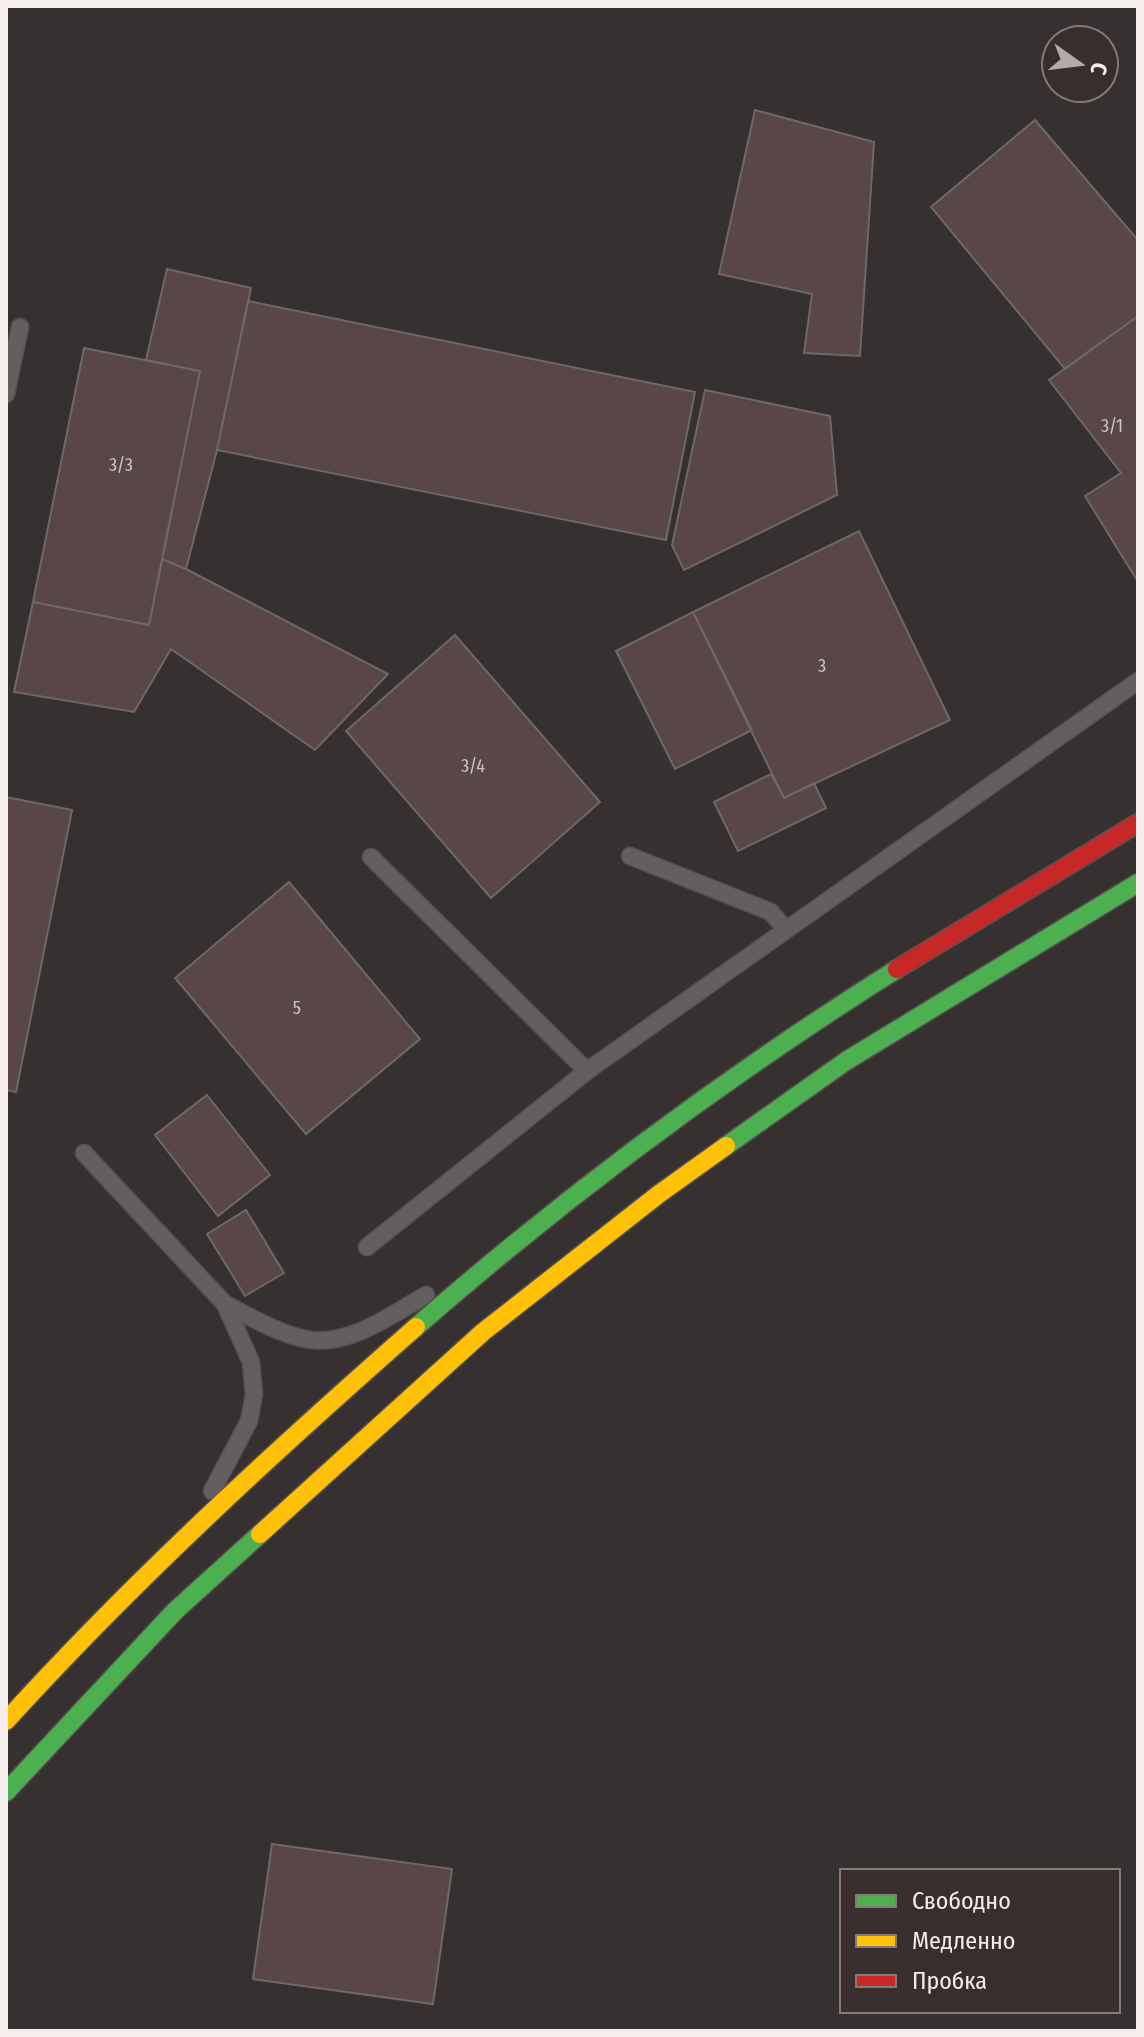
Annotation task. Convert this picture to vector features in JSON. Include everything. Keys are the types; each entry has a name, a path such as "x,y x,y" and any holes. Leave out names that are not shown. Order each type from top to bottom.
{"main road":[{"path":"6,1721 167,1555 394,1346 506,1250 615,1164 802,1029 1022,891 1138,823"},
{"path":"6,1792 175,1611 483,1332 659,1194 846,1061 1138,883"}],"lane":[{"path":"6,394 20,327"},
{"path":"367,1247 587,1071 1138,681"},
{"path":"630,856 771,912 785,929"},
{"path":"371,857 587,1071"},
{"path":"84,1153 225,1304 251,1362 254,1395 249,1421 206,1500 167,1555"},
{"path":"225,1304 306,1339 337,1339 370,1327 506,1250"}],"building":[{"path":"755,110 874,142 860,356 804,353 812,294 719,274"},
{"path":"1035,120 1138,240 1138,316 1065,369 931,207"},
{"path":"167,269 251,288 217,450 186,569 162,559 200,371 146,360"},
{"path":"248,301 695,392 666,540 217,450"},
{"path":"1138,316 1138,582 1085,496 1121,473 1049,380"},
{"path":"84,348 200,371 149,625 33,602"},
{"path":"705,390 830,416 837,495 684,570 672,545"},
{"path":"859,531 950,720 784,798 693,612"},
{"path":"162,559 388,674 315,750 171,649 134,712 14,692 33,602 149,625"},
{"path":"693,612 752,730 675,769 616,651"},
{"path":"455,635 600,802 491,898 346,731"},
{"path":"771,774 784,798 814,783 826,808 738,851 714,802"},
{"path":"6,797 72,810 16,1092 6,1090"},
{"path":"289,882 420,1039 306,1134 175,978"},
{"path":"207,1095 270,1175 218,1216 155,1135"},
{"path":"246,1210 284,1273 245,1296 207,1234"},
{"path":"272,1844 452,1869 433,2004 253,1979"}],"traffic: fast":[{"path":"726,1146 846,1061 1138,883"},
{"path":"416,1327 531,1230 649,1139 771,1052 897,969"},
{"path":"6,1792 175,1611 260,1534"}],"traffic: slow":[{"path":"260,1534 483,1332 659,1194 726,1146"},
{"path":"6,1721 205,1518 416,1327"}],"traffic: jam":[{"path":"897,969 1138,823"}]}
